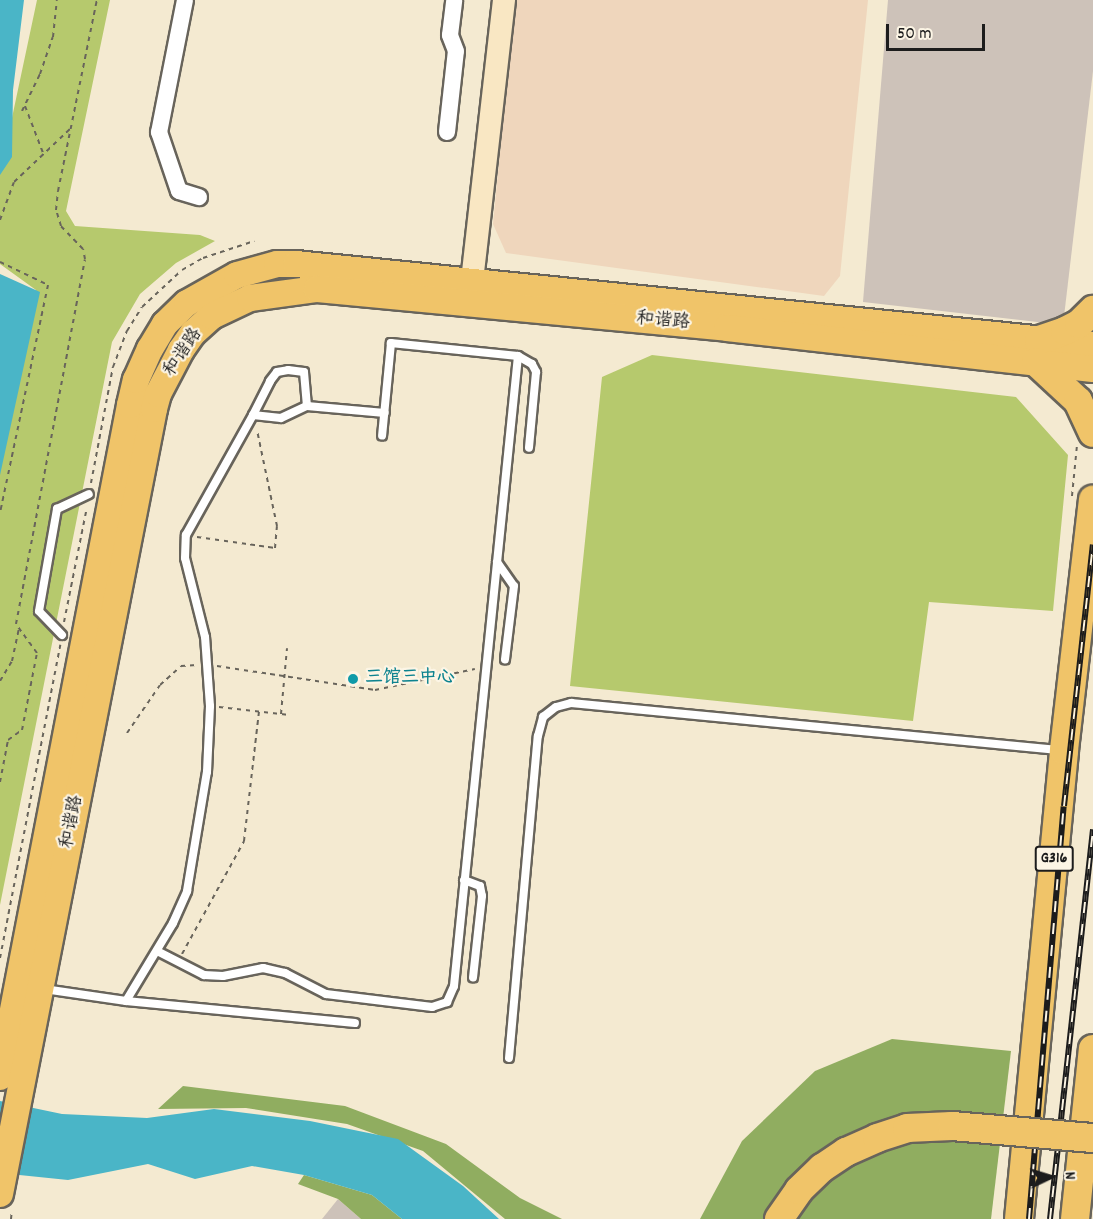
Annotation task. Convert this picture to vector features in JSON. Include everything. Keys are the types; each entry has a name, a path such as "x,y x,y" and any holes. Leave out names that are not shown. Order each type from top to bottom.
{"highway":[{"path":"1085,436 1078,401 1038,351 1093,310"},
{"name":"G316","path":"1019,1219 1064,750 1082,498"},
{"path":"1074,1219 1093,1048"},
{"path":"779,1219 799,1190 822,1168 856,1147 907,1128 952,1126 1093,1138"},
{"path":"791,1219 809,1194 845,1163 882,1146 920,1139 961,1136 1093,1148"}],"main road":[{"name":"和谐路","path":"0,1077 136,380 150,349 165,324 187,303 219,283 254,269 296,264 472,281 1038,351 1093,369"},
{"name":"和谐路","path":"1,1191 154,410 158,394 181,350 194,333 212,316 250,298 317,289 727,328 1038,351 1093,345"}],"street":[{"path":"186,0 159,132 179,191 199,197"},
{"path":"447,132 456,51 450,35 454,0"},
{"path":"472,281 504,0"}],"lane":[{"path":"382,436 391,343 518,356 532,364 536,372 529,448"},
{"path":"157,951 204,975 223,976 263,968 285,973 326,994 432,1007 447,1002 454,986 518,356"},
{"path":"126,1001 157,951 187,891 198,837 207,772 210,706 205,637 185,558 186,535 277,372 288,370 304,372 307,406"},
{"path":"253,415 281,418 307,406 385,413"},
{"path":"62,635 39,611 57,509 89,494"},
{"path":"497,561 514,585 505,659"},
{"path":"509,1058 538,736 543,717 556,707 572,703 1064,750"},
{"path":"464,880 480,886 482,896 473,978"},
{"path":"41,989 126,1001 355,1023"}],"path":[{"path":"22,111 53,37 57,0"},
{"path":"0,782 8,740 22,730 37,653 16,624 85,259 83,249 61,226 56,210 70,128 97,0"},
{"path":"25,106 44,154"},
{"path":"0,220 14,182 70,128"},
{"path":"0,262 48,285 0,512"},
{"path":"1082,498 1085,436"},
{"path":"186,535 274,548 277,526 260,438"},
{"path":"0,681 12,661 19,628"},
{"path":"281,714 287,648"},
{"path":"127,733 160,685 181,666 207,664 375,690 486,667"},
{"path":"218,707 290,715"},
{"path":"178,962 244,841 259,712"}],"shaded area":[{"path":"515,0 868,0 840,276 824,296 506,253 493,224"},
{"path":"888,0 1093,0 1093,71 1063,325 863,302"},
{"path":"338,1199 361,1219 322,1219"}],"green space":[{"path":"37,0 110,0 66,211 75,226 200,235 215,241 176,263 140,294 112,342 0,905 0,431 36,290 0,264 0,158 6,146"},
{"path":"652,355 1016,397 1068,455 1053,611 929,602 913,721 570,686 602,377"},
{"path":"892,1039 1011,1051 991,1219 700,1219 742,1141 815,1071"},
{"path":"183,1086 345,1106 446,1144 520,1198 562,1219 505,1219 423,1151 347,1124 246,1108 158,1109"},
{"path":"304,1175 372,1195 402,1219 361,1219 338,1199 298,1184"}],"water":[{"path":"0,0 24,0 13,90 12,157 0,175"},
{"path":"0,274 40,292 0,475"},
{"path":"0,1101 62,1114 147,1118 214,1109 310,1121 398,1139 463,1186 499,1219 402,1219 372,1195 304,1175 252,1166 195,1179 148,1164 68,1180 0,1173"}],"railway":[{"path":"1029,1219 1064,806 1093,545"},
{"path":"1050,1219 1093,829"}],"place":[{"name":"三馆三中心","path":"353,679"}]}
